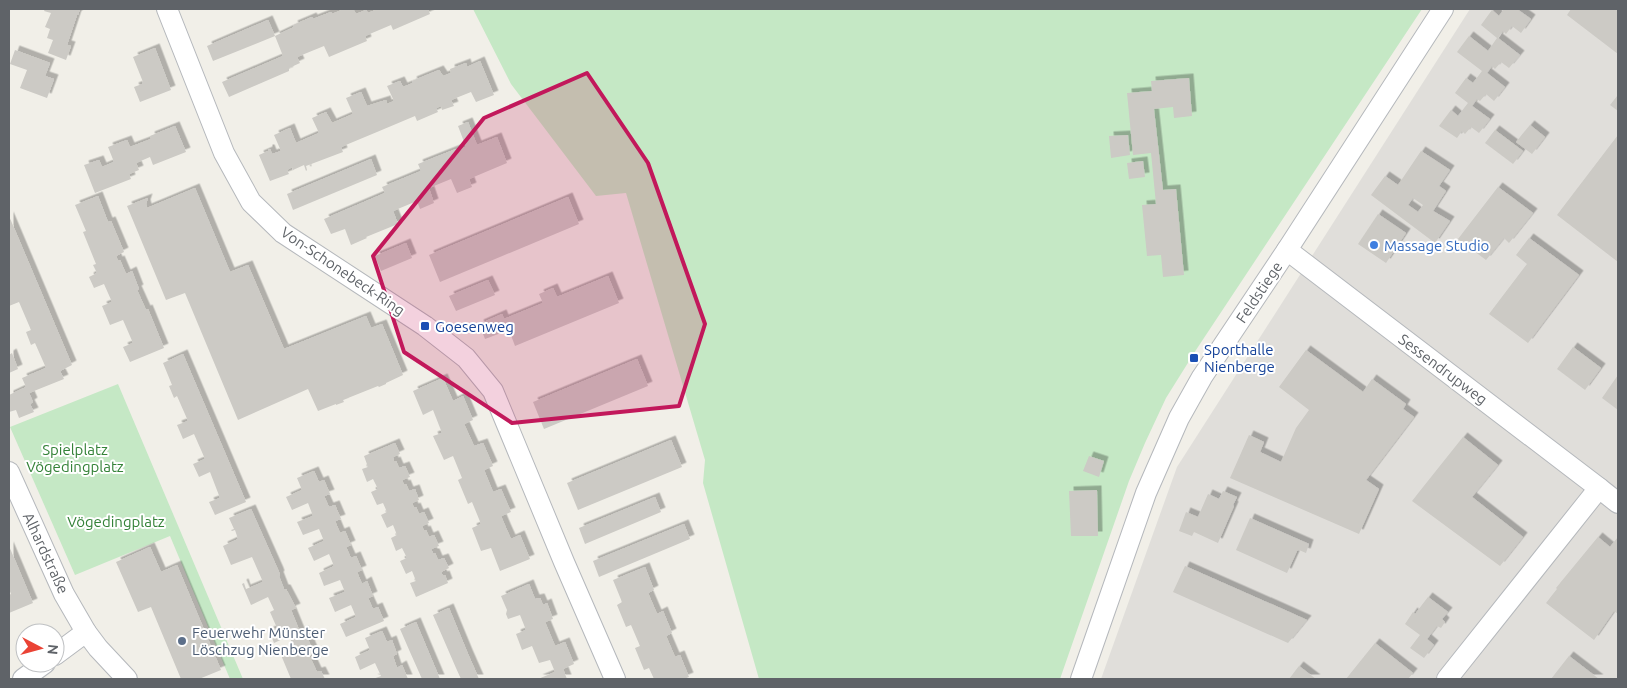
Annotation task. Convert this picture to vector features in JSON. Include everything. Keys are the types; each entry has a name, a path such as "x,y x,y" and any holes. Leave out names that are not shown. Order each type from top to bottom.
{"street":[{"name":"Von-Schonebeck-Ring","path":"167,9 224,154 251,202 283,233 425,326 466,358 493,391 615,679"},
{"name":"Feldstiege","path":"1081,679 1144,499 1171,434 1202,377 1444,9"},
{"name":"Sessendrupweg","path":"1287,250 1618,503"},
{"name":"Alhardstraße","path":"9,472 64,594 86,632 127,679"},
{"path":"1447,679 1599,488"},
{"path":"65,648 86,632"}],"highlighted area":[{"path":"587,73 648,163 705,324 679,406 512,423 404,352 373,256 484,118"}],"shaded area":[{"path":"1470,9 1618,9 1618,679 1101,679 1177,467"}],"green space":[{"path":"473,9 1422,9 1166,398 1129,481 1060,679 759,679 703,483 705,460 626,193 596,196 511,84"},
{"path":"118,384 243,679 230,679 170,536 75,575 10,427"}],"building":[{"path":"45,9 80,9 67,45 71,46 66,60 48,53 53,40 47,38 50,29 45,27 51,13 44,11"},
{"path":"344,9 353,9 356,14 366,10 368,13 378,9 428,9 430,14 393,30 391,25 365,36 367,41 329,57 324,46 297,57 300,63 289,68 289,71 229,97 222,82 283,56 275,36 294,27 293,25 312,17 313,19"},
{"path":"1504,9 1517,9 1531,19 1521,33 1512,26 1506,34 1503,31 1498,38 1520,55 1509,68 1501,62 1495,69 1492,66 1487,73 1505,87 1494,101 1486,94 1480,101 1477,99 1472,106 1490,119 1479,133 1471,127 1465,134 1462,131 1457,138 1439,126 1451,110 1458,116 1468,103 1455,93 1466,78 1473,83 1482,71 1457,52 1469,36 1488,51 1497,38 1481,25 1492,10 1499,16"},
{"path":"1571,9 1618,9 1618,54 1567,15"},
{"path":"268,20 275,36 213,61 207,46"},
{"path":"155,48 171,90 140,102 134,87 143,82 133,57"},
{"path":"15,50 50,63 45,76 54,79 47,98 20,88 27,70 10,64"},
{"path":"480,61 494,95 476,102 471,92 451,100 454,106 442,110 441,106 436,108 438,112 417,121 415,116 341,147 343,152 306,166 306,171 304,165 293,170 292,167 287,170 289,174 270,181 259,155 268,151 268,149 270,149 272,154 281,151 274,135 290,128 296,143 319,133 312,118 326,112 332,123 353,114 346,98 361,92 367,106 386,100 387,104 394,101 387,86 400,81 403,87 413,83 412,81 439,70 443,76 451,73 450,69 466,63 467,67"},
{"path":"1189,78 1192,116 1174,118 1173,107 1154,109 1163,190 1176,189 1184,275 1163,277 1161,255 1147,256 1142,205 1156,204 1151,153 1133,155 1127,93 1152,91 1151,81"},
{"path":"1618,95 1618,111 1610,105"},
{"path":"468,122 477,145 497,137 507,163 469,179 472,187 457,193 451,179 429,188 434,203 420,209 417,201 393,211 398,224 351,245 345,229 331,234 324,219 385,193 382,187 421,171 418,164 466,147 458,126"},
{"path":"1530,125 1545,137 1532,154 1516,142"},
{"path":"175,126 186,152 153,165 150,157 136,163 139,170 129,174 131,179 95,193 84,165 99,160 102,167 114,162 108,147 127,140 130,147 151,139 150,136"},
{"path":"1495,130 1523,151 1513,164 1485,143"},
{"path":"1128,135 1130,155 1111,158 1109,136"},
{"path":"1618,135 1618,262 1557,215"},
{"path":"1421,151 1450,170 1439,186 1446,191 1433,211 1450,221 1435,243 1371,195 1385,176 1398,185","holes":["1413,198 1423,205 1418,212 1408,205"]},
{"path":"371,159 377,175 293,210 287,194"},
{"path":"1143,161 1145,177 1129,179 1127,163"},
{"path":"1498,187 1533,213 1509,243 1504,238 1486,260 1458,239"},
{"path":"195,188 230,272 248,265 284,349 366,316 371,328 382,324 403,375 379,387 343,400 344,402 318,411 308,389 238,420 185,293 166,300 127,206 148,198 147,208"},
{"path":"98,196 108,222 111,221 124,252 116,256 118,261 120,260 126,274 132,271 139,289 137,290 146,310 148,309 164,348 130,362 123,347 133,343 123,320 110,325 102,306 112,302 104,284 94,288 89,277 97,273 93,265 96,264 83,232 86,231 75,205"},
{"path":"568,197 579,224 440,282 429,255"},
{"path":"1378,214 1406,233 1386,263 1358,244"},
{"path":"9,216 72,365 60,371 64,379 29,393 33,402 30,404 34,412 19,418 16,410 9,412 9,395 26,387 22,378 46,368 35,343 31,345 26,332 31,330 19,302 9,306"},
{"path":"1529,238 1579,275 1528,343 1489,314 1527,264 1516,255"},
{"path":"406,243 412,258 381,271 375,256"},
{"path":"608,276 619,303 515,346 509,330 485,339 479,324 502,314 504,319 543,303 539,294 553,288 557,297"},
{"path":"488,280 495,295 456,311 449,296"},
{"path":"1573,347 1601,368 1585,390 1557,369"},
{"path":"1306,350 1363,392 1372,379 1406,404 1403,409 1414,417 1366,480 1379,489 1359,534 1230,478 1249,435 1264,442 1260,452 1281,462 1296,428 1309,410 1279,387"},
{"path":"12,353 18,369 9,373 9,355"},
{"path":"183,354 246,502 215,515 209,502 220,498 210,472 199,477 193,464 205,459 194,434 183,439 177,425 188,421 177,396 174,398 169,386 172,385 163,363"},
{"path":"637,359 648,386 544,429 533,402"},
{"path":"1618,375 1618,410 1602,398"},
{"path":"443,378 453,401 463,396 473,420 464,424 474,446 483,443 493,466 484,470 493,492 501,489 511,512 501,516 511,539 520,535 530,559 500,571 491,548 481,551 472,528 481,524 472,502 468,504 458,480 462,478 453,456 444,460 433,436 442,433 433,410 423,415 413,391"},
{"path":"1463,437 1498,465 1472,497 1523,537 1500,566 1412,501"},
{"path":"671,440 682,467 578,510 567,483"},
{"path":"395,443 400,454 393,457 394,462 396,461 399,468 405,466 410,477 402,480 404,485 406,484 409,491 415,489 419,500 412,503 414,508 416,507 419,514 424,512 429,523 422,526 424,531 426,530 429,537 434,535 439,546 431,549 438,560 444,558 449,568 441,572 443,576 445,575 448,583 416,597 410,583 416,581 412,571 406,574 400,561 407,558 402,548 396,551 391,538 397,535 393,525 387,528 381,515 387,512 383,503 377,505 371,492 378,489 373,479 367,482 362,469 368,467 364,456"},
{"path":"1089,456 1104,461 1099,477 1083,471"},
{"path":"314,471 319,482 324,480 330,494 324,496 329,507 335,505 341,519 335,521 340,533 345,531 351,545 346,547 351,558 356,556 362,570 357,572 362,584 367,581 373,596 368,598 373,609 378,607 384,621 346,637 340,624 356,617 351,605 335,612 329,598 345,592 340,580 324,586 319,573 334,566 329,554 314,561 308,548 324,541 319,529 303,535 297,522 313,516 308,503 292,510 286,497 302,490 297,478"},
{"path":"1097,490 1098,536 1071,536 1069,491"},
{"path":"1223,491 1237,497 1218,543 1194,532 1192,536 1179,531 1186,512 1198,517 1208,494 1219,499"},
{"path":"655,497 661,512 585,544 579,528"},
{"path":"251,509 279,572 284,589 286,589 296,608 291,610 300,632 304,630 314,653 309,655 317,672 321,671 325,679 291,679 281,655 295,650 289,636 274,643 269,631 277,628 270,612 274,610 268,597 251,605 242,584 244,583 246,589 263,582 252,557 231,565 223,546 238,539 235,530 231,530 234,529 229,518"},
{"path":"1250,518 1309,544 1306,553 1297,551 1287,573 1236,550"},
{"path":"684,524 690,539 599,577 593,561"},
{"path":"1598,537 1610,547 1618,537 1618,614 1614,611 1594,640 1546,603"},
{"path":"9,546 33,603 9,613 9,595 11,594 9,589"},
{"path":"150,547 161,572 177,565 221,670 199,679 181,679 151,607 138,612 116,562"},
{"path":"1185,566 1307,620 1288,643 1173,592"},
{"path":"645,567 654,590 648,593 657,614 663,611 672,633 666,636 675,657 680,655 689,677 684,679 654,679 649,668 644,670 635,648 640,646 631,625 626,627 617,605 622,602 613,580"},
{"path":"529,584 535,599 540,598 543,605 547,603 553,619 545,622 555,646 565,642 574,664 563,669 567,679 538,679 555,672 550,660 539,663 532,646 522,650 516,634 526,630 520,615 508,619 506,614 507,610 501,596"},
{"path":"1428,597 1448,612 1442,619 1445,622 1441,628 1437,626 1427,639 1434,645 1424,658 1410,648 1420,635 1405,624 1413,612 1415,614"},
{"path":"449,608 479,679 461,679 433,615"},
{"path":"416,622 440,679 422,679 400,629"},
{"path":"382,631 387,642 392,640 397,654 393,656 397,668 402,665 408,679 373,679 381,676 375,663 360,670 355,657 370,650 365,638"},
{"path":"1375,643 1413,673 1408,679 1346,679"},
{"path":"1569,656 1599,679 1551,679"},
{"path":"1299,666 1316,679 1289,679"}],"place":[{"name":"Massage Studio","path":"1374,245"},
{"name":"Goesenweg","path":"425,326"},
{"name":"Sporthalle Nienberge","path":"1194,358"},
{"name":"Feuerwehr Münster Löschzug Nienberge","path":"182,641"}],"park label":[{"name":"Spielplatz Vögedingplatz","path":"75,458"},
{"name":"Vögedingplatz","path":"116,521"}]}
